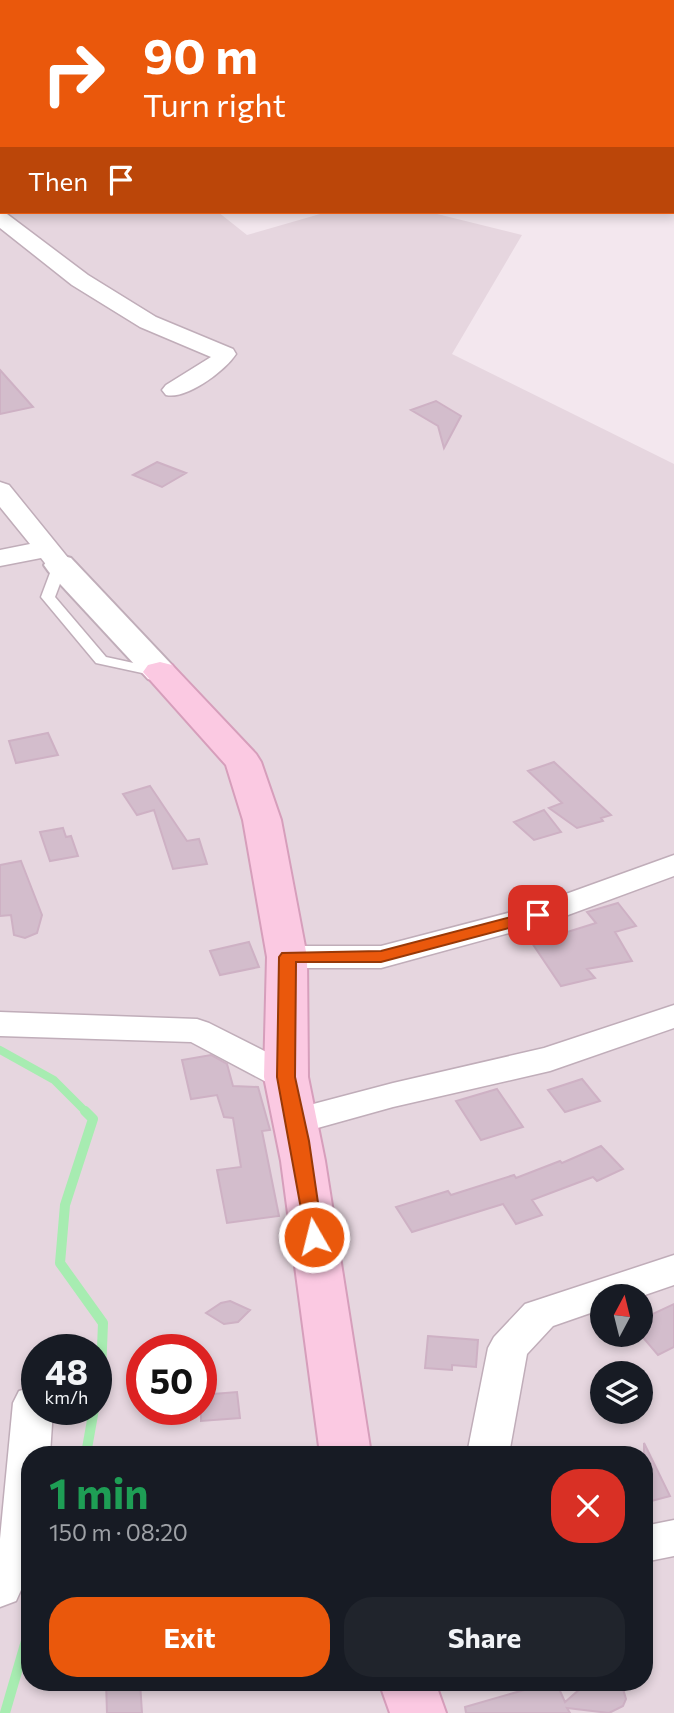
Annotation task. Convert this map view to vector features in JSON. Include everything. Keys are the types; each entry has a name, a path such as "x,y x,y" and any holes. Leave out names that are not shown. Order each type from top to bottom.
{"main road":[{"path":"160,673 243,762 262,820 288,957 286,1077 296,1121 345,1446"},
{"path":"410,1691 418,1713"}],"street":[{"path":"0,218 80,280 148,322 225,354 219,362 174,390"},
{"path":"0,490 53,557 160,673"},
{"path":"0,558 53,557"},
{"path":"288,957 381,957 538,915 674,865"},
{"path":"296,1121 393,1095 550,1059 674,1016"},
{"path":"0,1024 197,1031 286,1077"},
{"path":"490,1446 508,1348 538,1315 674,1270"},
{"path":"30,1446 31,1425"},
{"path":"653,1542 674,1538"},
{"path":"0,1588 21,1541"}],"shaded area":[{"path":"0,214 221,214 247,235 320,214 437,214 522,235 452,354 674,464 674,1713 0,1713"}],"building":[{"path":"0,370 33,407 0,414"},
{"path":"436,401 461,416 444,448 438,426 411,410"},
{"path":"157,462 186,473 162,487 133,475"},
{"path":"48,733 58,755 16,763 9,741"},
{"path":"554,762 611,815 601,818 603,821 577,828 549,808 562,803 528,771"},
{"path":"150,786 187,841 199,839 207,864 173,869 154,810 137,815 123,794"},
{"path":"544,810 561,832 534,840 514,822"},
{"path":"63,828 66,837 71,836 78,856 50,861 40,832"},
{"path":"21,861 42,915 37,933 25,938 14,935 11,915 0,916 0,865"},
{"path":"618,903 636,926 615,932 632,961 587,969 595,978 561,986 532,943 596,923 587,912"},
{"path":"249,942 259,967 220,975 210,951"},
{"path":"211,1055 227,1064 233,1086 258,1087 270,1130 262,1131 279,1216 227,1223 217,1170 241,1167 233,1118 224,1117 217,1095 191,1099 182,1060"},
{"path":"582,1079 600,1101 565,1112 548,1090"},
{"path":"497,1089 523,1127 481,1140 456,1101"},
{"path":"601,1146 623,1169 597,1181 593,1177 532,1200 542,1215 516,1224 503,1204 412,1232 396,1207 448,1191 451,1195 514,1175 516,1178 560,1161 562,1163"},
{"path":"230,1301 250,1310 238,1322 224,1324 206,1313 221,1303"},
{"path":"674,1304 674,1347 658,1355 652,1348 653,1314"},
{"path":"428,1336 478,1340 476,1367 452,1365 452,1370 425,1368"},
{"path":"237,1392 240,1418 217,1420 217,1394"},
{"path":"653,1461 670,1496 653,1501"},
{"path":"106,1691 141,1691 142,1713 107,1713"},
{"path":"521,1691 560,1691 565,1702 578,1691 624,1691 626,1699 623,1706 609,1713 567,1708 570,1713 466,1713 465,1707"}],"waterway":[{"path":"0,1050 54,1080 93,1119 65,1205 60,1263 103,1323 103,1334"},
{"path":"87,1446 91,1425"},
{"path":"5,1713 21,1658"}],"route":[{"path":"314,1237 296,1121 286,1077 288,957 381,957 538,915"}]}
